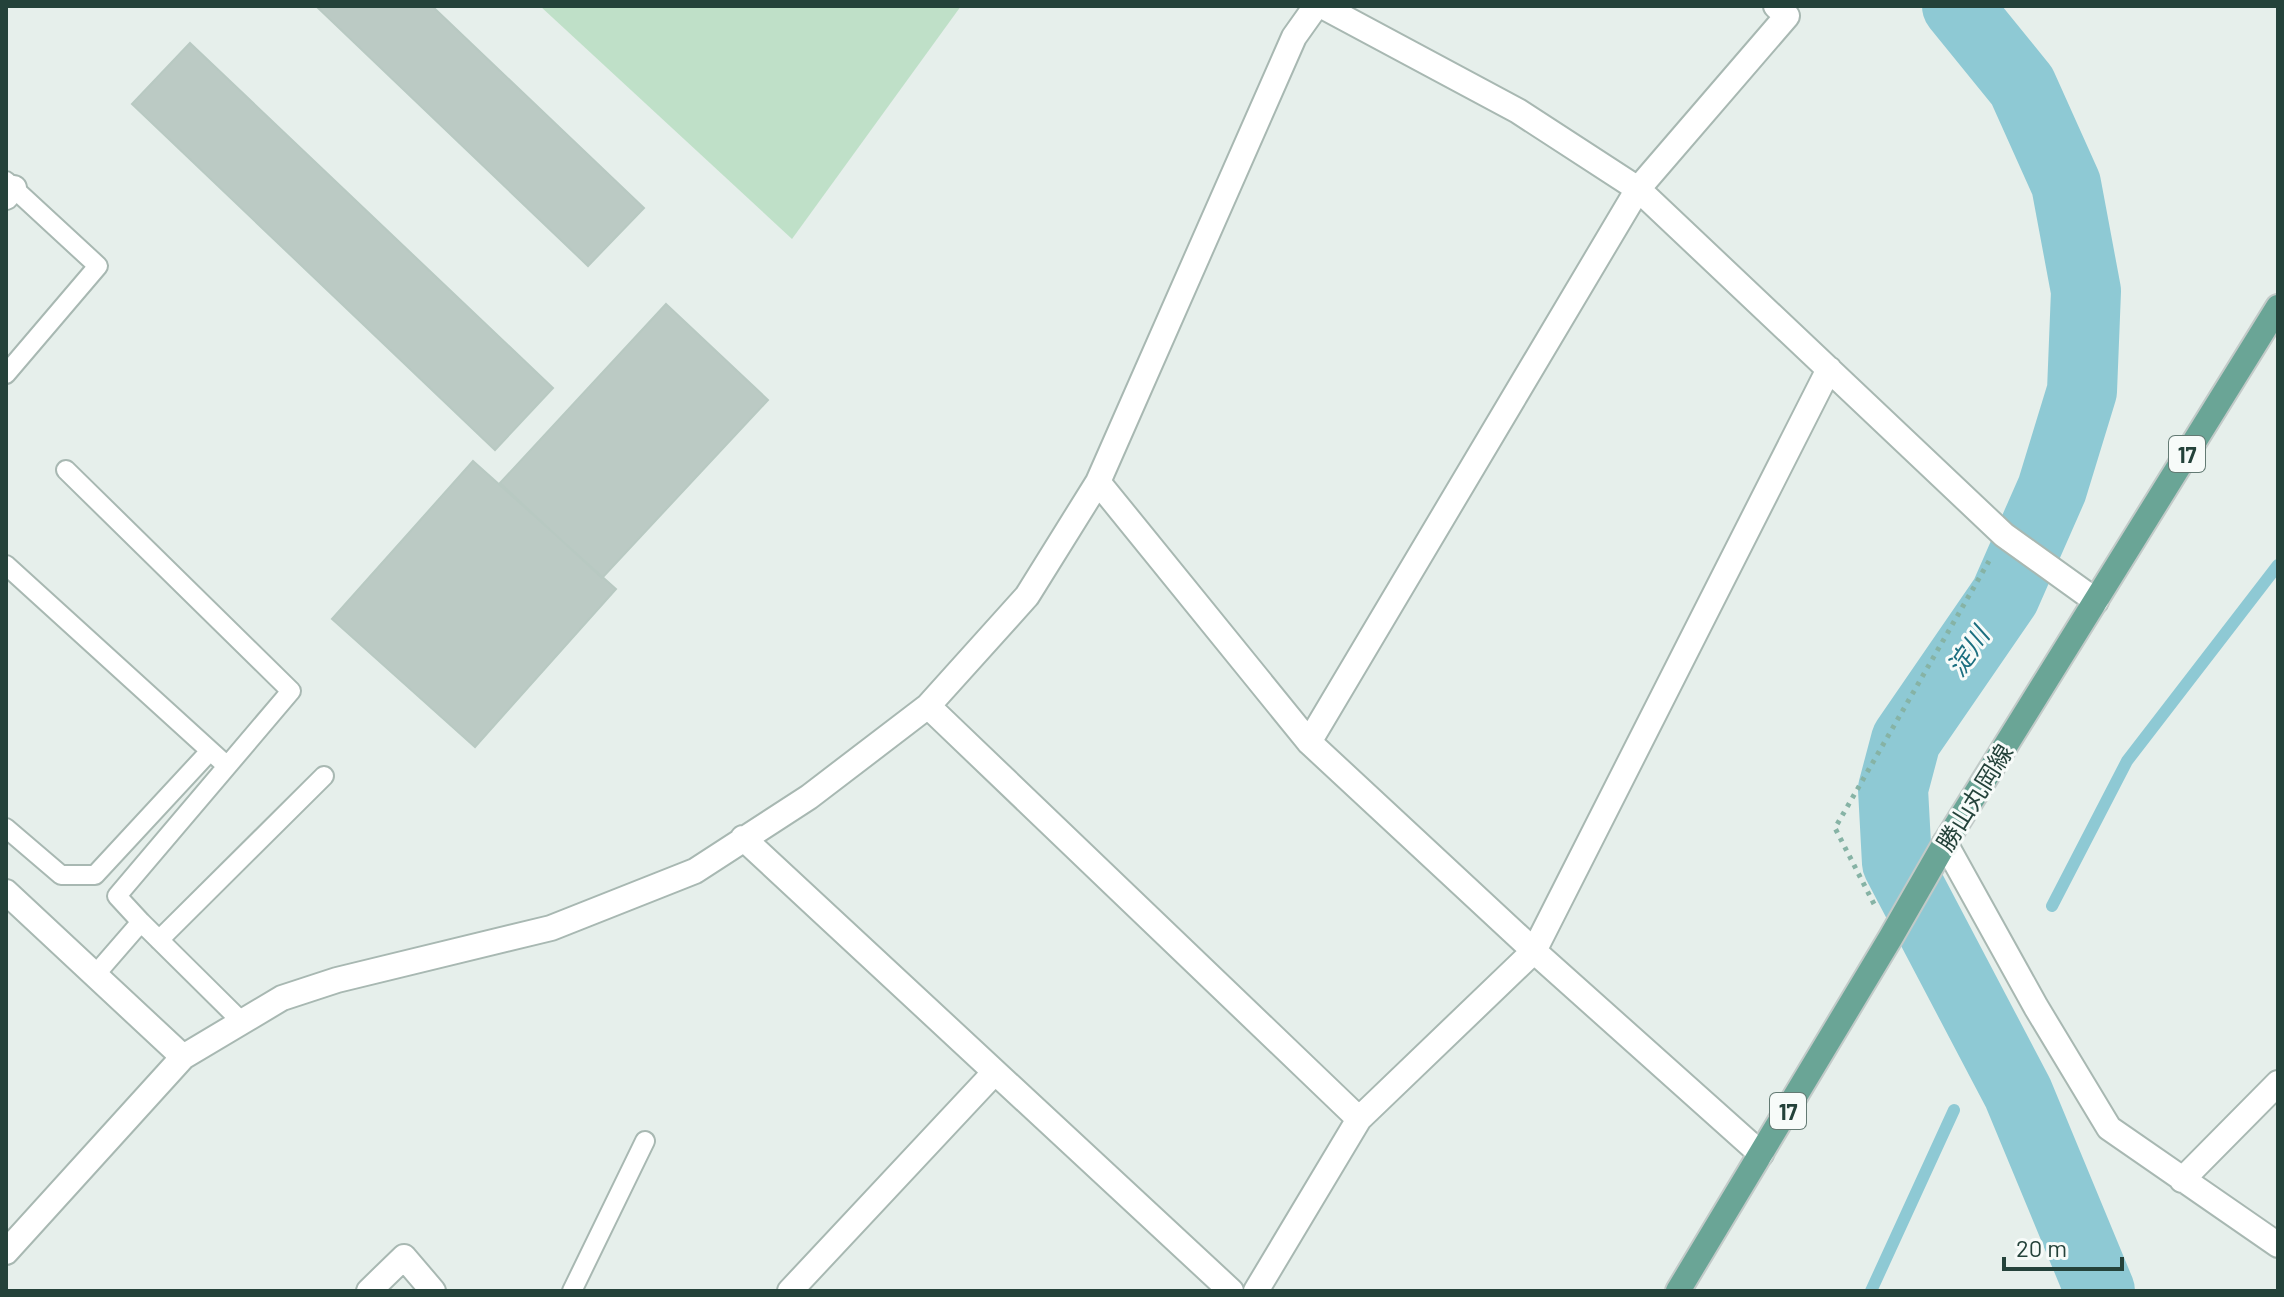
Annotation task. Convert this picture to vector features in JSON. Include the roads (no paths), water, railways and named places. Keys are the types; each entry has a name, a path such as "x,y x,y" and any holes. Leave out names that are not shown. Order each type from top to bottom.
{"main road":[{"name":"勝山丸岡線","path":"1678,1291 1932,864 2278,307"}],"street":[{"path":"6,1252 183,1057 282,998 337,980 566,922 695,871 809,797 928,706 1027,596 1098,482 1294,37 1316,6"},
{"path":"1322,6 1518,111 1638,189 2004,535 2096,601"},
{"path":"1309,742 1638,189 1787,16 1776,6"},
{"path":"1256,1291 1359,1119 1534,951 1829,369"},
{"path":"1098,482 1309,742 1534,951 1761,1154"},
{"path":"928,706 1359,1119"},
{"path":"743,838 1231,1291"},
{"path":"1945,843 2036,1007 2109,1128 2278,1245"},
{"path":"6,892 183,1057"},
{"path":"790,1291 995,1072"},
{"path":"2182,1180 2278,1083"},
{"path":"369,1291 404,1257 433,1291"}],"lane":[{"path":"6,374 98,266 9,189"},
{"path":"66,470 291,691 117,896 242,1022"},
{"path":"6,565 227,766"},
{"path":"6,828 61,875 95,875 210,751"},
{"path":"159,940 324,776"},
{"path":"95,975 141,922"},
{"path":"574,1290 645,1141"}],"waterway":[{"name":"淀川","path":"1957,6 2022,86 2066,184 2086,291 2082,391 2052,489 2005,596 1906,740 1893,789 1897,863 2018,1093 2100,1291"},
{"path":"2052,906 2127,761 2278,565"},
{"path":"1871,1291 1954,1110"}]}
